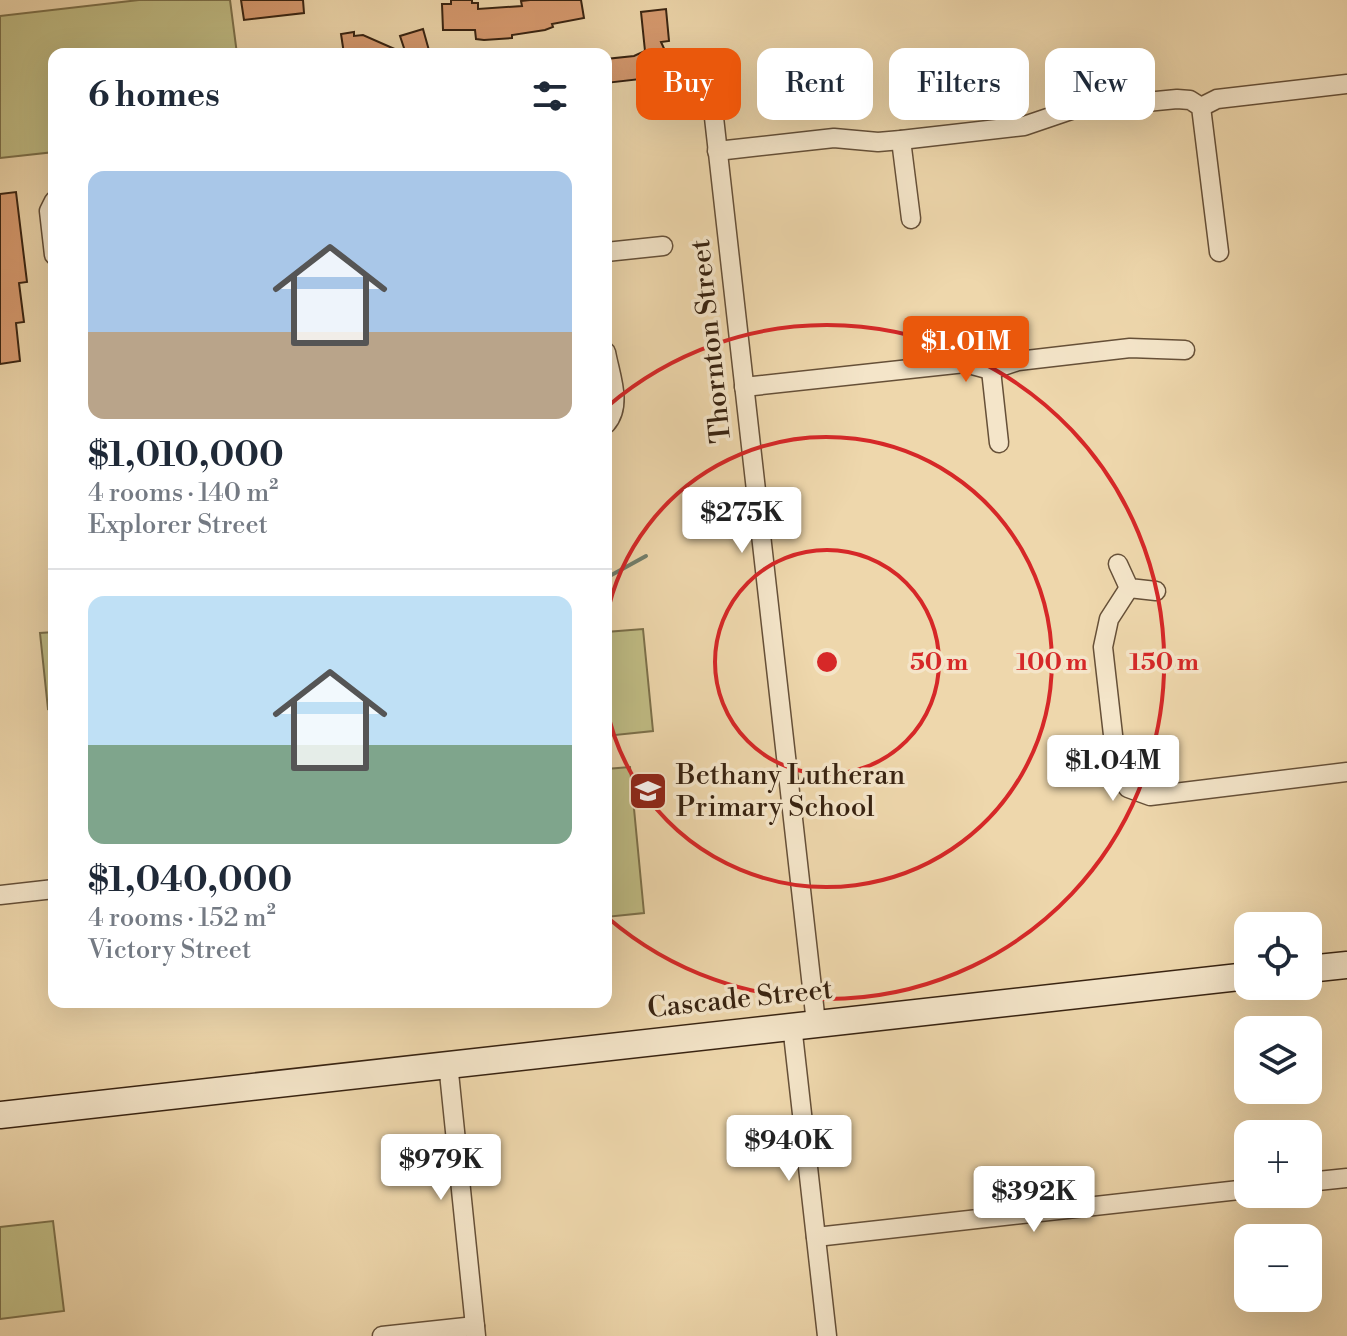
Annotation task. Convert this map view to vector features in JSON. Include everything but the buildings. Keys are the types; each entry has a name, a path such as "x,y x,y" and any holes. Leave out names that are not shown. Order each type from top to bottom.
{"main road":[{"path":"1322,968 1347,965"},
{"name":"Cascade Street","path":"0,1115 1234,978"}],"street":[{"path":"1201,107 1217,99 1347,84"},
{"path":"717,151 834,138 878,142 901,140 1024,126 1074,109 1177,99 1190,100 1201,107"},
{"path":"1201,107 1219,252"},
{"name":"Thornton Street","path":"714,120 744,387 804,1024 816,1237 827,1336"},
{"path":"901,140 911,219"},
{"path":"612,251 663,246"},
{"path":"744,387 965,363 991,370 1018,361 1130,348 1185,350"},
{"path":"991,370 999,443"},
{"path":"612,384 615,400 612,416"},
{"path":"1118,564 1129,588"},
{"path":"1129,588 1156,591"},
{"path":"1129,588 1109,619 1103,647 1117,770 1128,788 1150,796 1347,772"},
{"path":"0,895 48,890"},
{"path":"382,1336 475,1331 448,1063"},
{"path":"1322,1181 1347,1178"},
{"path":"816,1237 1234,1191"}],"shaded area":[{"path":"139,0 230,0 236,48 48,48 48,153 0,158 0,16"},
{"path":"643,629 653,731 612,735 612,632"},
{"path":"48,632 48,709 40,633"},
{"path":"630,767 644,913 612,916 612,768"},
{"path":"53,1221 64,1311 0,1319 0,1227"}],"waterway":[{"path":"612,575 646,556"}],"place":[{"name":"Bethany Lutheran Primary School","path":"648,791"}]}
